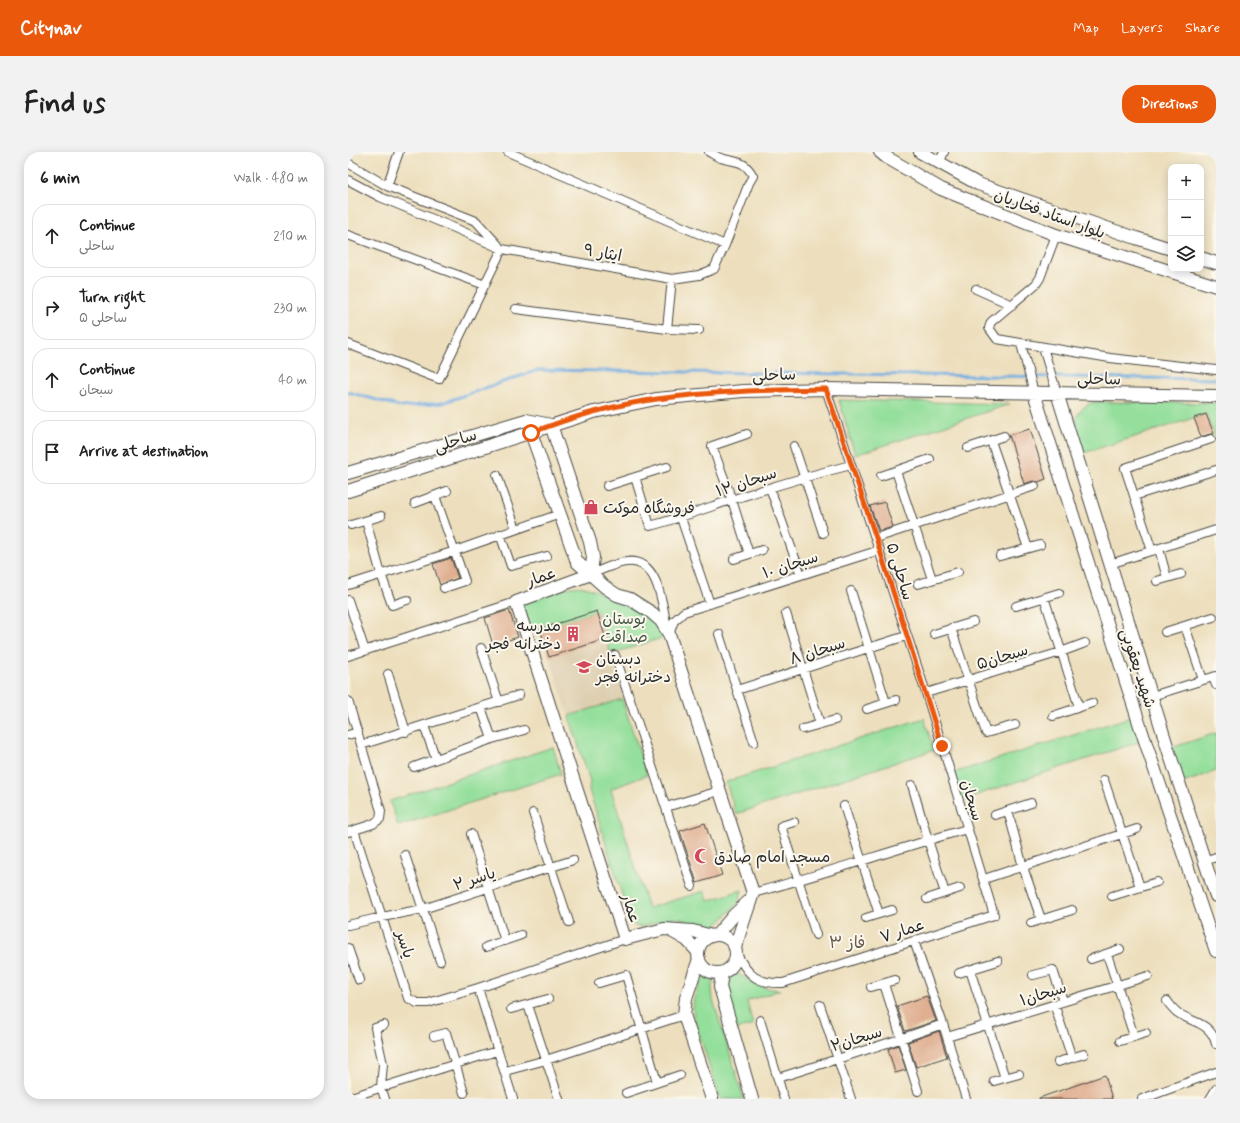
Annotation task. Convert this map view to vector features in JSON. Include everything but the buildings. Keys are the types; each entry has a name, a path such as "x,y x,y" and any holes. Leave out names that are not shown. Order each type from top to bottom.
{"street":[{"path":"387,186 399,152"},
{"path":"508,152 725,245 753,176 749,168 737,160 721,158 709,152"},
{"name":"بلوار استاد فخاریان","path":"880,152 941,189 1056,235 1216,286"},
{"name":"بلوار استاد فخاریان","path":"920,152 942,158 978,184 1168,248"},
{"path":"348,163 387,186 476,221 502,249 439,379 348,344"},
{"name":"ایثار ۹","path":"348,180 380,197 502,249 672,279 699,275 714,269 725,245"},
{"path":"348,235 485,285"},
{"path":"1056,235 1040,278 1036,284 991,322 989,328 997,339 1043,348 1110,358 1216,370"},
{"path":"1204,259 1216,263"},
{"path":"667,329 672,279"},
{"path":"976,289 1012,305"},
{"path":"516,309 667,329 699,330"},
{"path":"1021,344 1034,393"},
{"path":"1043,348 1057,393"},
{"name":"ساحلی","path":"348,491 594,412 656,399 743,391 826,389 1216,396"},
{"name":"ساحلی ۵","path":"826,389 852,464 906,636 926,693"},
{"name":"شهید یعقوبی","path":"1034,393 1139,722 1216,951"},
{"name":"شهید یعقوبی","path":"1057,393 1152,696 1210,859 1216,896"},
{"path":"348,473 526,420 551,425 590,542 593,557 591,574"},
{"path":"531,433 577,562 605,587 617,595 630,599 661,620 669,634"},
{"path":"747,434 712,446 732,500 749,554"},
{"path":"968,448 1004,436"},
{"path":"1167,578 1134,496 1125,468 1211,439"},
{"path":"991,440 1028,548"},
{"path":"794,446 823,533"},
{"path":"881,476 930,459"},
{"name":"سبحان ۱۲","path":"635,477 650,526 681,518 770,488 852,464"},
{"path":"607,486 667,467"},
{"path":"1134,496 1216,470"},
{"path":"896,471 932,580"},
{"path":"497,475 516,528"},
{"path":"876,538 1035,486"},
{"path":"770,488 801,575"},
{"path":"415,503 447,491"},
{"path":"435,496 466,581 444,588"},
{"path":"348,585 455,551 516,528 560,514"},
{"path":"351,525 381,516"},
{"path":"681,518 710,604"},
{"path":"366,521 392,606 407,600"},
{"path":"1110,564 1216,530"},
{"path":"500,534 511,566 547,556"},
{"path":"1000,556 1040,545"},
{"path":"734,559 762,550"},
{"name":"سبحان ۱۰","path":"669,634 674,621 684,612 880,550"},
{"path":"591,574 624,562 631,561 644,565 650,570 658,583 669,634 752,897 732,966 722,973 716,973 705,969 687,940 664,929"},
{"path":"918,584 958,572"},
{"name":"عمار","path":"591,574 516,602 625,939 664,929 693,931 714,935"},
{"path":"1157,581 1181,574"},
{"path":"851,591 886,703"},
{"path":"1016,606 1059,593"},
{"path":"1044,597 1080,707"},
{"path":"348,600 365,651"},
{"path":"348,656 516,602"},
{"path":"786,613 820,724"},
{"path":"1165,632 1214,617"},
{"path":"934,634 974,622"},
{"path":"1185,626 1203,680"},
{"path":"951,628 986,733 1015,725"},
{"path":"719,634 754,742"},
{"name":"سبحان ۸","path":"737,690 906,636"},
{"name":"سبحان۵","path":"926,693 1061,652 1085,643"},
{"path":"481,648 498,702"},
{"path":"615,656 692,886"},
{"path":"388,674 406,732"},
{"path":"1152,696 1215,676 1216,685"},
{"name":"سبحان","path":"926,693 994,915"},
{"path":"361,745 519,695"},
{"path":"867,709 896,700"},
{"path":"348,701 381,810 380,819 373,824 351,831"},
{"path":"1053,716 1092,702"},
{"path":"481,707 492,739"},
{"path":"803,730 835,720"},
{"path":"424,726 436,759"},
{"path":"414,767 492,739 524,730"},
{"path":"348,735 358,732"},
{"path":"1104,780 1140,887"},
{"path":"912,786 945,892"},
{"path":"666,807 719,791"},
{"path":"995,815 1031,803"},
{"path":"844,806 879,914"},
{"path":"1008,811 1023,866 1041,919"},
{"path":"533,813 568,922"},
{"path":"794,822 781,826 816,935"},
{"path":"712,1099 684,1014 686,998 702,942 714,935 752,897 861,861 967,829"},
{"path":"984,879 1137,829"},
{"name":"یاسر","path":"351,831 382,916 408,998 417,1003 428,1003 478,988"},
{"path":"471,834 505,941"},
{"path":"405,855 440,961"},
{"name":"یاسر ۲","path":"348,925 382,916 423,909 573,860"},
{"path":"1112,896 1157,882"},
{"path":"927,899 960,888"},
{"path":"866,918 892,910"},
{"path":"1031,923 1072,910"},
{"name":"عمار ۷","path":"736,951 744,969 760,980 770,984 783,983 994,915"},
{"path":"714,935 722,935 730,940 736,951"},
{"path":"486,947 521,936"},
{"path":"513,1099 478,988 625,939"},
{"path":"914,940 943,1024 966,1099"},
{"path":"348,948 359,980"},
{"path":"1091,959 1120,949"},
{"path":"1107,954 1134,1036"},
{"path":"959,973 998,961"},
{"path":"970,970 1005,1078"},
{"path":"1033,975 1053,970 1064,1002"},
{"path":"722,973 720,987 752,1099"},
{"path":"599,984 626,976 657,1082"},
{"name":"سبحان۱","path":"947,1037 1148,976"},
{"path":"872,987 895,980"},
{"path":"884,984 900,1039 918,1092"},
{"path":"511,1010 548,999"},
{"path":"1167,1001 1178,1013 1206,1027 1216,1043"},
{"path":"1054,1004 1072,1058"},
{"path":"528,1005 559,1099"},
{"path":"820,1005 851,1099"},
{"path":"505,1071 546,1060 684,1014"},
{"path":"760,1020 784,1099"},
{"name":"سبحان۲","path":"778,1078 943,1024"},
{"path":"384,1025 375,1028 383,1064 381,1087 385,1099"},
{"path":"434,1036 446,1033 464,1093"},
{"path":"1120,1041 1146,1033"},
{"path":"348,1098 455,1063 498,1051"},
{"path":"1058,1062 1084,1054"},
{"path":"1142,1099 1216,1072"},
{"path":"994,1081 1019,1074"},
{"path":"626,1093 680,1075"},
{"path":"1210,1099 1216,1089"}],"shaded area":[{"name":"دبستان دخترانه فجر","path":"597,611 625,697 569,716 540,629"}],"green space":[{"path":"839,400 1010,404 855,455"},
{"path":"1093,402 1216,403 1216,440 1206,414 1084,453 1077,432 1076,421 1081,410"},
{"name":"بوستان صداقت","path":"569,587 584,587 602,593 636,610 654,623 662,638 611,654 597,611 531,633 521,604"},
{"path":"622,699 647,775 611,789 648,908 705,891 708,901 742,890 739,902 714,928 707,929 696,927 683,919 671,918 641,927 635,926 631,923 589,790 590,781 569,716"},
{"path":"1137,715 1145,740 958,801 950,774"},
{"path":"924,718 934,750 736,814 726,782"},
{"path":"1216,733 1216,771 1180,784 1168,749"},
{"path":"553,747 561,774 398,826 390,801"},
{"path":"710,974 714,976 712,988 713,1000 744,1099 720,1099 694,1018 693,1005 695,995 705,975"},
{"path":"739,974 758,985 780,990 747,1001 753,1025 736,1030 725,989 730,975"}],"waterway":[{"path":"348,392 402,407 442,403 538,370 1216,379"}],"place":[{"name":"فروشگاه موکت","path":"591,507"},
{"name":"مدرسه دخترانه فجر","path":"573,634"},
{"name":"دبستان دخترانه فجر","path":"584,667"},
{"name":"مسجد امام صادق","path":"702,856"}],"district":[{"name":"فاز ۳","path":"847,942"}],"route":[{"path":"531,433 551,425 594,412 656,399 743,391 826,389 876,538 942,746"}]}
